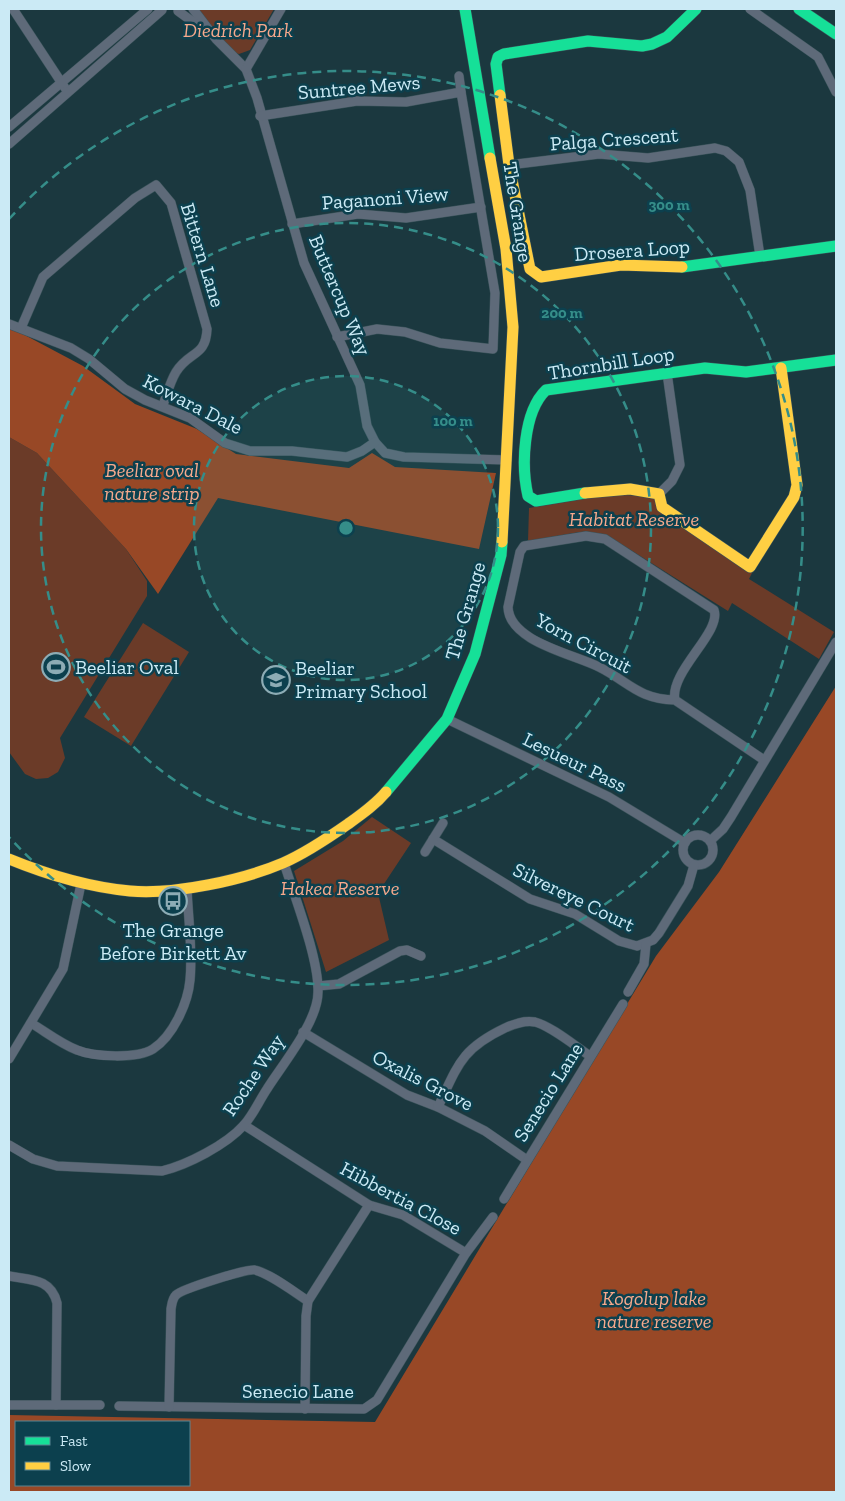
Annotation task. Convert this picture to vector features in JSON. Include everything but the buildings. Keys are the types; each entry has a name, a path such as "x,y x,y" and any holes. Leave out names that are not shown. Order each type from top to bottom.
{"main road":[{"name":"The Grange","path":"9,859 50,876 82,884 130,892 154,892 186,888 245,876 284,864 326,840 377,803 447,719 475,654 501,555 506,499 513,327 506,249 465,9"},
{"name":"Drosera Loop","path":"696,9 667,37 652,44 642,46 588,41 501,55 496,64 509,165 530,269 537,276 621,265 673,268 836,246"},
{"path":"799,9 836,34"},
{"name":"Thornbill Loop","path":"659,494 632,488 536,501 531,500 526,487 529,413 536,397 551,388 705,368 746,372 836,360"},
{"path":"659,494 662,507 667,512 750,566 794,497 797,485 781,368"}],"street":[{"path":"13,9 68,92"},
{"path":"9,127 62,84 148,9"},
{"name":"Buttercup Way","path":"193,9 216,39"},
{"path":"246,69 281,9"},
{"path":"750,9 818,57 836,92"},
{"path":"9,144 161,10 170,13 180,10"},
{"name":"Buttercup Way","path":"180,10 216,39 246,69 257,98 260,116 304,263 360,385 368,426 375,442"},
{"path":"337,338 377,329 405,332 440,342 494,349 495,293 458,76"},
{"name":"Suntree Mews","path":"260,116 357,100 406,102 461,92"},
{"name":"Palga Crescent","path":"509,165 598,154 648,158 715,148 726,151 740,162 750,190 760,256"},
{"name":"Bittern Lane","path":"21,328 43,277 135,198 156,185 171,203 207,329 207,341 202,349 188,357 176,372 162,405"},
{"name":"Paganoni View","path":"292,224 358,214 406,218 481,208"},
{"name":"Kowara Dale","path":"9,324 71,348 89,359 125,389 145,400 162,405 190,418 225,443 250,451 292,451 347,457 362,452 375,442"},
{"path":"659,494 672,481 680,465 667,373"},
{"path":"375,442 385,453 404,457 507,460"},
{"name":"Yorn Circuit","path":"675,700 675,685 714,623 714,610 605,539 586,536 524,546 520,552 508,606 508,613 514,624 546,646 601,668 643,695 675,700 764,760"},
{"path":"710,841 723,829 836,642"},
{"name":"Lesueur Pass","path":"447,719 609,797 685,843"},
{"path":"425,852 443,823"},
{"path":"697,835 704,837 710,841 713,848 712,856 708,862 702,865 694,865 684,856 685,843 697,835"},
{"name":"Silvereye Court","path":"433,839 530,899 575,914 619,941 637,946 646,944 659,933 688,886 694,865"},
{"name":"Roche Way","path":"9,1145 33,1159 57,1166 162,1171 175,1168 204,1154 244,1125 303,1032 313,1012 318,994 311,953 284,864"},
{"path":"9,1059 67,960 82,884"},
{"path":"31,1023 68,1046 92,1054 140,1054 151,1050 158,1044 181,1012 190,979 186,888"},
{"path":"628,992 644,964 646,944"},
{"path":"318,986 339,984 400,951 407,950 421,956"},
{"name":"Senecio Lane","path":"504,1199 623,1004"},
{"path":"438,1106 458,1066 469,1050 489,1035 517,1023 534,1022 543,1026 590,1056"},
{"name":"Oxalis Grove","path":"303,1032 394,1088 438,1106 485,1131 527,1160"},
{"name":"Hibbertia Close","path":"244,1125 369,1205 388,1209 412,1220 466,1253"},
{"path":"305,1409 306,1316 308,1301 369,1205"},
{"name":"Senecio Lane","path":"119,1406 364,1409 377,1400 466,1253 493,1217"},
{"path":"169,1407 171,1309 172,1301 182,1291 237,1272 254,1270 308,1301"},
{"path":"9,1276 39,1280 55,1294 57,1303 56,1405"},
{"path":"9,1405 100,1404"}],"green space":[{"name":"Diedrich Park","path":"195,9 274,9 250,50 239,54 227,50"},
{"name":"Beeliar oval nature strip","path":"9,329 21,333 83,366 135,404 197,429 236,454 349,468 372,453 395,467 496,473 479,549 218,498 158,594 126,549 37,453 9,437"},
{"name":"Beeliar Oval","path":"9,437 37,453 126,549 147,581 147,596 60,738 65,758 58,772 48,778 36,779 25,774 9,752"},
{"name":"Habitat Reserve","path":"614,494 652,497 753,571 749,579 834,632 819,659 732,603 728,611 621,544 598,534 580,532 528,541 529,508"},
{"path":"143,623 189,652 131,746 84,717"},
{"name":"Kogolup lake nature reserve","path":"836,686 836,1492 9,1492 9,1415 375,1422 656,956 719,872"},
{"name":"Hakea Reserve","path":"372,817 411,843 378,893 389,940 326,972 294,871 343,841"}],"traffic: fast":[{"path":"465,9 490,158"},
{"path":"500,95 496,64 498,57 504,54 588,41 642,46 652,44 667,37 696,9"},
{"path":"799,9 836,34"},
{"path":"682,267 836,246"},
{"path":"585,493 536,501 528,496 525,470 528,425 538,400 546,390 705,368 746,372 836,360"},
{"path":"386,792 447,719 475,654 501,555 502,542"}],"traffic: slow":[{"path":"500,95 509,165 530,269 541,277 621,265 682,267"},
{"path":"490,158 506,249 513,327 502,542"},
{"path":"585,493 630,489 659,494 662,507 750,567 794,497 797,485 781,368"},
{"path":"9,859 68,880 114,889 148,892 208,885 267,869 300,855 358,817 386,792"}],"place":[{"name":"Beeliar Oval","path":"56,667"},
{"name":"Beeliar Primary School","path":"276,680"},
{"name":"The Grange Before Birkett Av","path":"173,901"}]}
